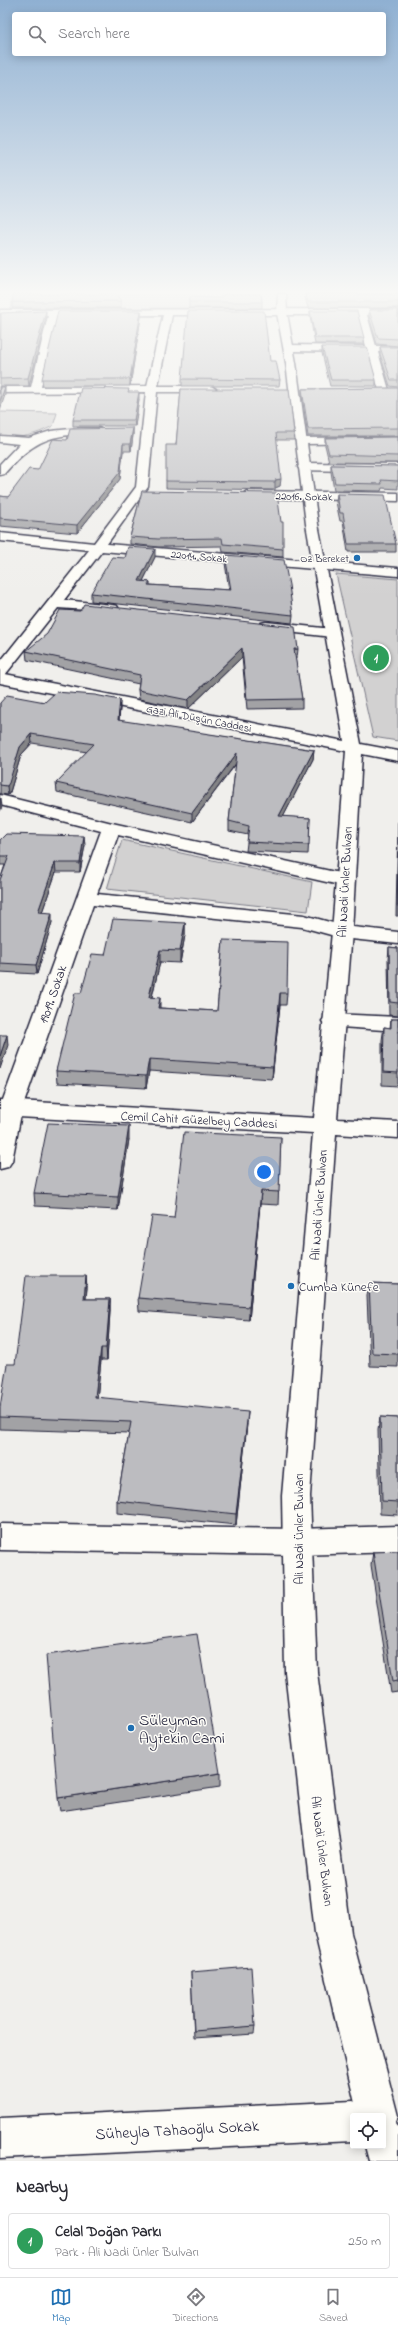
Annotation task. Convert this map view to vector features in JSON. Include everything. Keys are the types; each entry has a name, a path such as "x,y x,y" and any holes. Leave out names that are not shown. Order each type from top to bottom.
{"street":[{"path":"0,672 98,547 142,487 151,395"},
{"name":"Ali Nadi Ünler Bulvarı","path":"296,395 304,467 320,567 354,749 344,880 342,932 324,1125 296,1496 300,1672 333,1932 377,2113"},
{"path":"0,471 23,447 31,442 54,434 74,431 111,431"},
{"path":"133,431 148,431"},
{"path":"0,439 31,442"},
{"path":"302,441 398,440"},
{"path":"304,467 398,468"},
{"path":"138,493 153,494"},
{"name":"22016. Sokak","path":"231,495 398,497"},
{"name":"22014. Sokak","path":"0,537 320,567 398,572"},
{"path":"54,603 126,611"},
{"path":"253,625 332,633"},
{"name":"Gazi Ali Düşün Caddesi","path":"0,678 354,749 398,756"},
{"path":"0,800 111,828 344,880"},
{"name":"19019. Sokak","path":"0,1161 6,1109 86,899 111,828"},
{"path":"86,899 304,921 342,932 398,938"},
{"path":"333,1021 398,1024"},
{"name":"Cemil Cahit Güzelbey Caddesi","path":"6,1109 398,1130"},
{"path":"0,1537 297,1542 398,1539"},
{"path":"386,2118 398,2115"},
{"name":"Süheyla Tahaoğlu Sokak","path":"0,2138 350,2121"},
{"path":"386,2149 389,2161"}],"shaded area":[{"path":"0,412 57,413 53,426 40,432 27,436 0,437"},
{"path":"336,574 398,579 398,741 373,737"},
{"path":"122,840 312,882 308,911 107,889"}],"building":[{"path":"79,395 138,395 134,420 73,420"},
{"path":"180,395 290,395 294,433 276,433 281,479 275,480 275,482 166,481 166,445 176,445"},
{"path":"303,395 398,395 398,428 308,429"},
{"path":"133,428 130,444 123,444 120,472 77,525 0,518 0,496 8,497 29,469 38,470 53,439 67,440 70,429"},
{"path":"398,437 398,456 329,454 325,438"},
{"path":"331,465 398,466 398,481 381,480 382,484 335,483"},
{"path":"142,491 277,493 281,522 283,522 283,549 223,544 222,538 158,539 130,537"},
{"path":"337,494 385,495 396,544 348,544 343,513 340,513"},
{"path":"128,547 155,549 139,581 150,582 148,585 231,590 225,555 284,560 293,615 91,593 112,557 125,558"},
{"path":"84,604 295,627 298,649 294,649 302,699 247,700 242,648 188,700 138,690 140,675 26,651 47,634 60,610 80,611"},
{"path":"56,692 95,695 120,700 118,720 314,750 279,816 310,818 309,845 247,842 249,826 229,821 237,753 192,813 56,783 94,744 31,734 20,747 9,783 7,786 0,785 0,703 7,695 45,702"},
{"path":"6,834 84,836 80,863 55,863 38,912 52,913 36,965 0,963 0,880 9,856 0,856 0,840"},
{"path":"398,851 398,906 397,906"},
{"path":"113,919 185,923 180,951 160,950 149,997 160,998 158,1008 217,1011 223,940 288,942 287,993 280,993 273,1067 149,1059 146,1076 56,1071 75,993 81,993 92,954 105,955"},
{"path":"389,947 398,948 398,1003 390,1002"},
{"path":"391,1019 398,1019 398,1073 383,1072 384,1027 391,1028"},
{"path":"0,1035 7,1035 0,1056"},
{"path":"48,1123 129,1126 118,1197 34,1193"},
{"path":"184,1132 281,1137 279,1192 261,1191 249,1307 138,1298 152,1216 174,1218"},
{"path":"26,1276 86,1276 84,1299 110,1299 106,1348 101,1348 95,1397 248,1412 236,1514 117,1501 131,1422 0,1417 0,1407 7,1364 15,1364"},
{"path":"369,1283 398,1284 398,1354 372,1353"},
{"path":"380,1417 398,1418 398,1502 382,1501"},
{"path":"398,1551 398,1680 393,1681 373,1552"},
{"name":"Süleyman Aytekin Cami","path":"197,1634 220,1773 58,1798 46,1655"},
{"path":"251,1967 255,2026 194,2031 191,1972"}],"place":[{"name":"Oz Bereket","path":"357,558"},
{"name":"Celal Doğan Parkı","path":"376,658"},
{"name":"Cumba Künefe","path":"291,1286"},
{"name":"Süleyman Aytekin Cami","path":"131,1728"}]}
